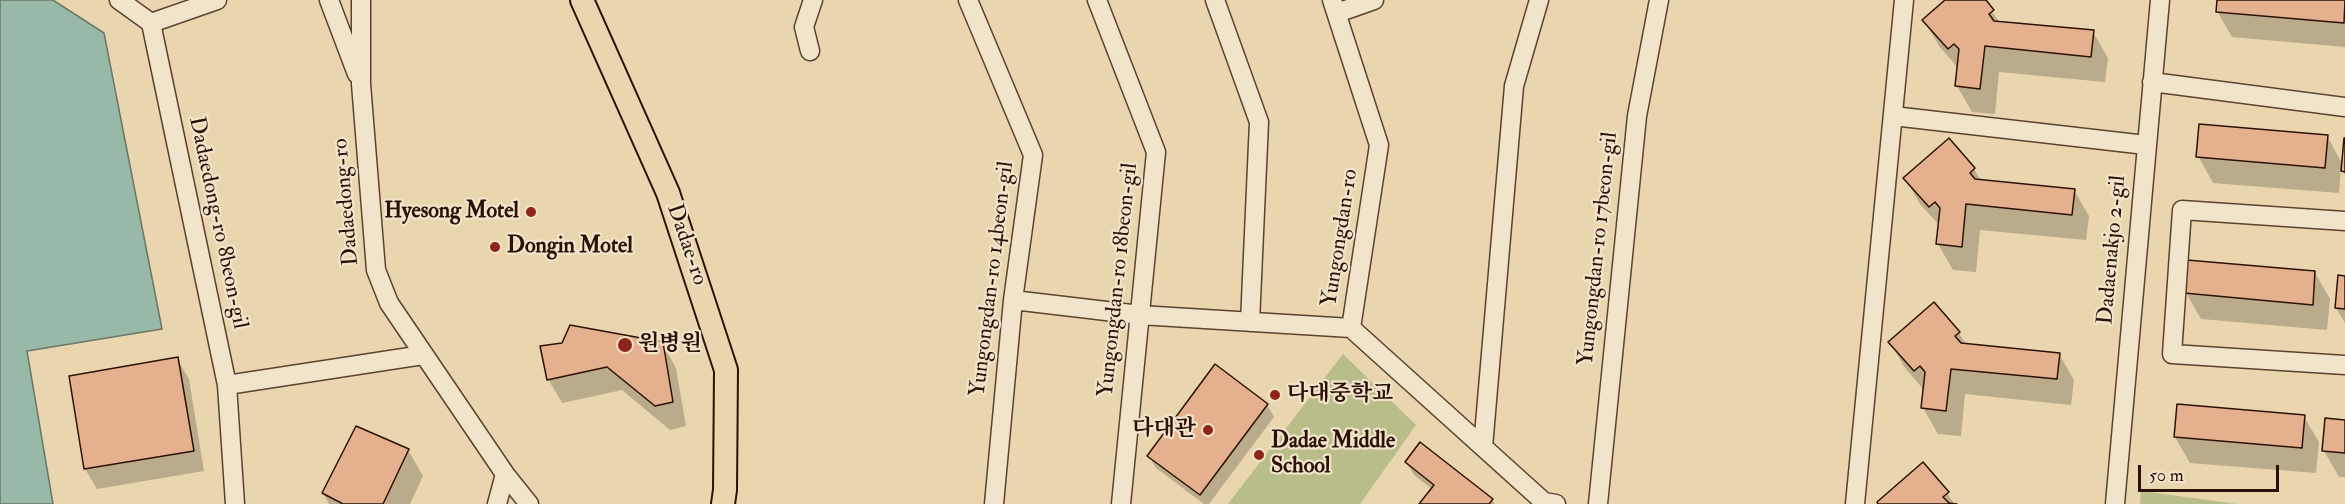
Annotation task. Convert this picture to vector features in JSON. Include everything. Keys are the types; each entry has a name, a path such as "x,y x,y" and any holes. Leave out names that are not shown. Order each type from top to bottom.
{"main road":[{"name":"Dadae-ro","path":"582,0 668,193 726,370 726,490 723,504"}],"street":[{"path":"119,0 151,22 217,0"},
{"path":"329,0 361,84"},
{"name":"Dadaedong-ro","path":"361,0 361,84 376,270 389,303 505,474 529,504"},
{"path":"810,51 804,27 813,0"},
{"name":"Yungongdan-ro 14beon-gil","path":"968,0 1033,155 1013,300 994,504"},
{"name":"Yungongdan-ro 18beon-gil","path":"1097,0 1156,152 1121,504"},
{"path":"1215,0 1259,122 1250,322"},
{"path":"1334,7 1374,0"},
{"path":"1483,447 1514,86 1539,0"},
{"name":"Yungongdan-ro 17beon-gil","path":"1598,504 1637,116 1659,0"},
{"path":"1855,504 1904,0"},
{"name":"Dadaenakjo 2-gil","path":"2115,504 2160,0"},
{"name":"Yungongdan-ro","path":"1334,7 1379,145 1352,328 1547,503"},
{"name":"Dadaedong-ro 8beon-gil","path":"151,22 227,385 235,504"},
{"path":"2152,82 2345,107"},
{"path":"1893,116 2146,145"},
{"path":"2345,221 2182,210 2172,354 2345,365"},
{"path":"1013,300 1140,315 1352,328"},
{"path":"227,385 423,355"},
{"path":"497,504 505,474"}],"green space":[{"path":"1343,354 1416,425 1360,504 1228,504"},
{"path":"2141,491 2237,504 2140,504"}],"shaded area":[{"path":"0,0 53,0 104,33 162,329 27,351 53,504 0,504"}],"building":[{"path":"1945,0 1986,0 1994,10 1989,14 1994,21 2094,30 2091,57 1985,46 1980,89 1955,86 1959,49 1954,44 1948,49 1922,20"},
{"path":"2217,0 2345,0 2344,23 2216,12"},
{"path":"2199,124 2328,135 2325,168 2196,157"},
{"path":"1949,138 1975,168 1970,173 1975,179 2075,189 2072,215 1966,204 1962,247 1936,244 1940,208 1935,202 1929,207 1903,178"},
{"path":"2345,138 2345,172 2341,171"},
{"path":"2187,260 2315,271 2313,305 2184,293"},
{"path":"2338,275 2345,276 2345,309 2335,308"},
{"path":"1934,302 1960,332 1955,336 1961,343 2060,353 2057,379 1951,369 1946,411 1921,408 1925,372 1920,366 1914,371 1888,342"},
{"path":"570,325 663,342 673,402 655,406 607,367 547,380 540,346 562,343"},
{"path":"178,357 194,451 84,469 69,376"},
{"name":"다대관","path":"1215,364 1268,404 1200,495 1147,456"},
{"path":"2177,404 2305,415 2302,448 2174,437"},
{"path":"2325,418 2345,420 2345,453 2322,451"},
{"path":"356,426 409,449 383,504 343,504 322,493"},
{"path":"1420,442 1493,499 1489,504 1419,504 1434,485 1405,462"},
{"path":"1923,462 1949,492 1943,497 1949,503 1957,504 1878,504 1877,502"}],"place":[{"name":"Hyesong Motel","path":"531,212"},
{"name":"Dongin Motel","path":"495,247"},
{"name":"원병원","path":"625,345"},
{"name":"다대중학교","path":"1275,395"},
{"name":"다대관","path":"1208,430"},
{"name":"Dadae Middle School","path":"1259,455"}]}
